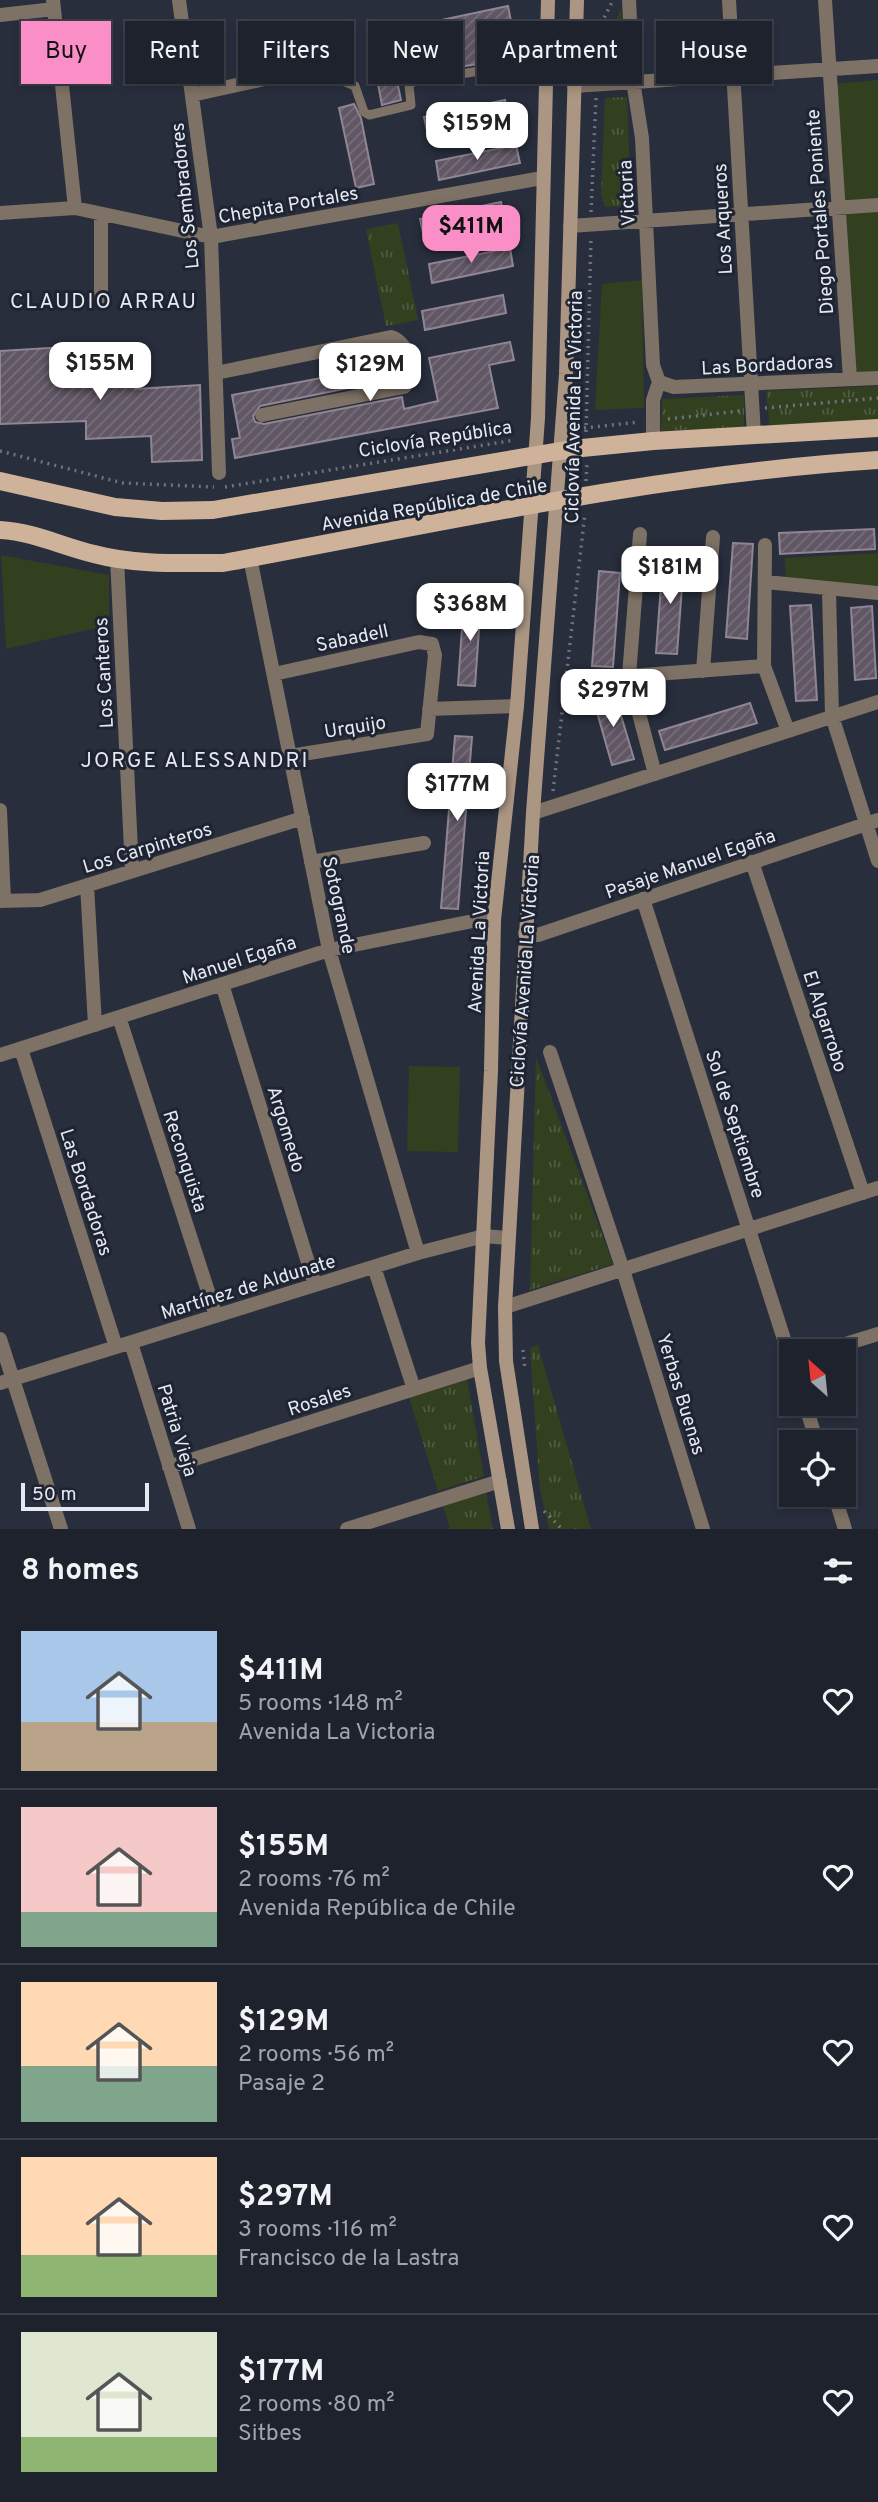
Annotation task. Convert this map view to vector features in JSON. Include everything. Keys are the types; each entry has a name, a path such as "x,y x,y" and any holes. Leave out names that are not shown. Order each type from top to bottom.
{"main road":[{"name":"Avenida La Victoria","path":"547,21 548,0"},
{"path":"536,1524 506,1361 505,1307 525,933 561,452 577,0"},
{"name":"Avenida La Victoria","path":"508,1529 480,1368 494,920 517,706 537,436 544,84"},
{"name":"Avenida República de Chile","path":"0,481 115,507 195,511 242,507 587,448 653,441 878,428"},
{"name":"Avenida República de Chile","path":"0,530 28,532 95,554 117,558 150,562 223,563 720,475 878,460"}],"street":[{"name":"Los Sembradores","path":"179,0 211,237 219,473"},
{"name":"Victoria","path":"629,0 630,21"},
{"name":"Los Arqueros","path":"729,0 730,21"},
{"name":"Diego Portales Poniente","path":"825,0 850,379"},
{"path":"0,15 54,4 75,208"},
{"path":"772,73 878,66"},
{"path":"192,95 243,84"},
{"path":"574,86 597,84"},
{"name":"Victoria","path":"634,84 641,128 653,365 659,382"},
{"name":"Los Arqueros","path":"734,84 754,435"},
{"name":"Chepita Portales","path":"0,213 75,208 211,237 542,178"},
{"path":"570,226 878,205"},
{"path":"101,214 101,299"},
{"path":"216,373 391,337 400,340 407,348 410,378 404,387 262,415"},
{"name":"Las Bordadoras","path":"659,382 665,387 674,387 878,378"},
{"path":"653,441 653,400 659,382"},
{"path":"640,534 629,676 655,774"},
{"path":"704,671 713,537"},
{"path":"765,545 764,666 788,731"},
{"name":"Los Canteros","path":"117,558 132,872"},
{"name":"Sotogrande","path":"250,558 329,950 418,1253"},
{"path":"766,582 878,593"},
{"path":"829,590 832,716 872,822 878,861"},
{"name":"Sabadell","path":"274,674 419,642 432,644 435,655 426,734"},
{"path":"629,676 764,666"},
{"path":"533,813 878,702"},
{"path":"429,709 517,706"},
{"name":"Urquijo","path":"290,756 426,734"},
{"path":"0,810 2,901"},
{"name":"Los Carpinteros","path":"2,901 40,900 303,818"},
{"name":"Pasaje Manuel Egaña","path":"525,933 538,934 872,822"},
{"path":"312,862 424,843"},
{"name":"El Algarrobo","path":"752,862 863,1193"},
{"path":"87,885 95,1025"},
{"name":"Sol de Septiembre","path":"643,899 784,1339"},
{"name":"Manuel Egaña","path":"0,1055 329,950 483,919 494,920"},
{"name":"Argomedo","path":"222,984 315,1285"},
{"name":"Reconquista","path":"119,1017 216,1316"},
{"name":"Las Bordadoras","path":"21,1049 116,1347"},
{"name":"Yerbas Buenas","path":"550,1052 623,1270 703,1529"},
{"path":"505,1307 878,1188"},
{"name":"Martínez de Aldunate","path":"6,1381 418,1253 484,1236 508,1238"},
{"path":"374,1267 414,1389"},
{"path":"856,1341 878,1334"},
{"path":"0,1339 6,1381 61,1529"},
{"name":"Patria Vieja","path":"131,1343 189,1529"},
{"name":"Rosales","path":"170,1467 480,1368"},
{"path":"347,1529 500,1481"},
{"path":"838,1507 845,1529"}],"lane":[{"path":"350,84 355,86 364,112 369,114 411,105 409,85 413,82 477,71"}],"path":[{"name":"Ciclovía Avenida La Victoria","path":"602,21 613,0"},
{"name":"Ciclovía Avenida La Victoria","path":"552,807 583,540 597,84"},
{"path":"561,433 585,428 878,398"},
{"name":"Ciclovía República","path":"0,451 123,483 175,488 224,487 537,436"},
{"path":"522,1338 526,1379"},
{"path":"536,1524 538,1507"}],"green space":[{"path":"621,9 622,21 615,21"},
{"path":"878,80 878,379 852,380 832,84"},
{"path":"627,97 631,206 605,207 601,195 605,98"},
{"path":"398,223 418,320 386,326 366,229"},
{"path":"642,280 644,408 595,410 602,284"},
{"path":"878,386 878,420 770,428 766,391"},
{"path":"744,395 744,428 661,431 662,399"},
{"path":"878,553 878,598 786,588 785,558"},
{"path":"1,555 109,575 109,625 6,649"},
{"path":"536,1057 613,1264 530,1290"},
{"path":"409,1066 460,1067 458,1152 407,1151"},
{"path":"538,1345 591,1529 549,1529 540,1489 530,1348"},
{"path":"467,1379 484,1476 438,1491 409,1397"},
{"path":"486,1493 493,1529 450,1529 443,1505"}],"building":[{"path":"508,6 511,21 477,21 477,64 463,66 463,21 437,21"},
{"path":"378,84 398,84 401,100 382,105"},
{"path":"505,100 509,119 428,135 424,117"},
{"path":"354,104 361,118 374,184 356,188 339,108"},
{"path":"516,145 520,163 439,180 436,161"},
{"path":"501,202 505,221 424,237 420,219"},
{"path":"510,248 513,266 432,283 429,264"},
{"path":"503,295 506,313 425,330 422,311"},
{"path":"510,342 514,360 489,365 498,408 235,458 232,439 240,438 232,395 400,363 398,378 260,406 253,416 255,422 264,424 402,397 404,409 438,401 429,358"},
{"path":"65,347 66,366 134,362 135,389 200,385 202,460 152,462 151,436 86,439 86,421 0,424 0,351"},
{"path":"874,529 875,549 780,554 779,533"},
{"path":"733,543 753,544 747,639 726,637"},
{"path":"663,558 684,560 677,654 656,653"},
{"path":"599,571 620,573 613,667 592,666"},
{"path":"464,600 481,601 475,686 458,685"},
{"path":"811,605 817,700 796,701 790,606"},
{"path":"872,606 876,678 855,680 851,608"},
{"path":"614,692 634,759 612,765 593,698"},
{"path":"750,703 757,723 665,750 659,731"},
{"path":"455,736 472,737 458,909 441,908"}],"district":[{"name":"CLAUDIO ARRAU","path":"104,301"},
{"name":"JORGE ALESSANDRI","path":"195,760"}]}
